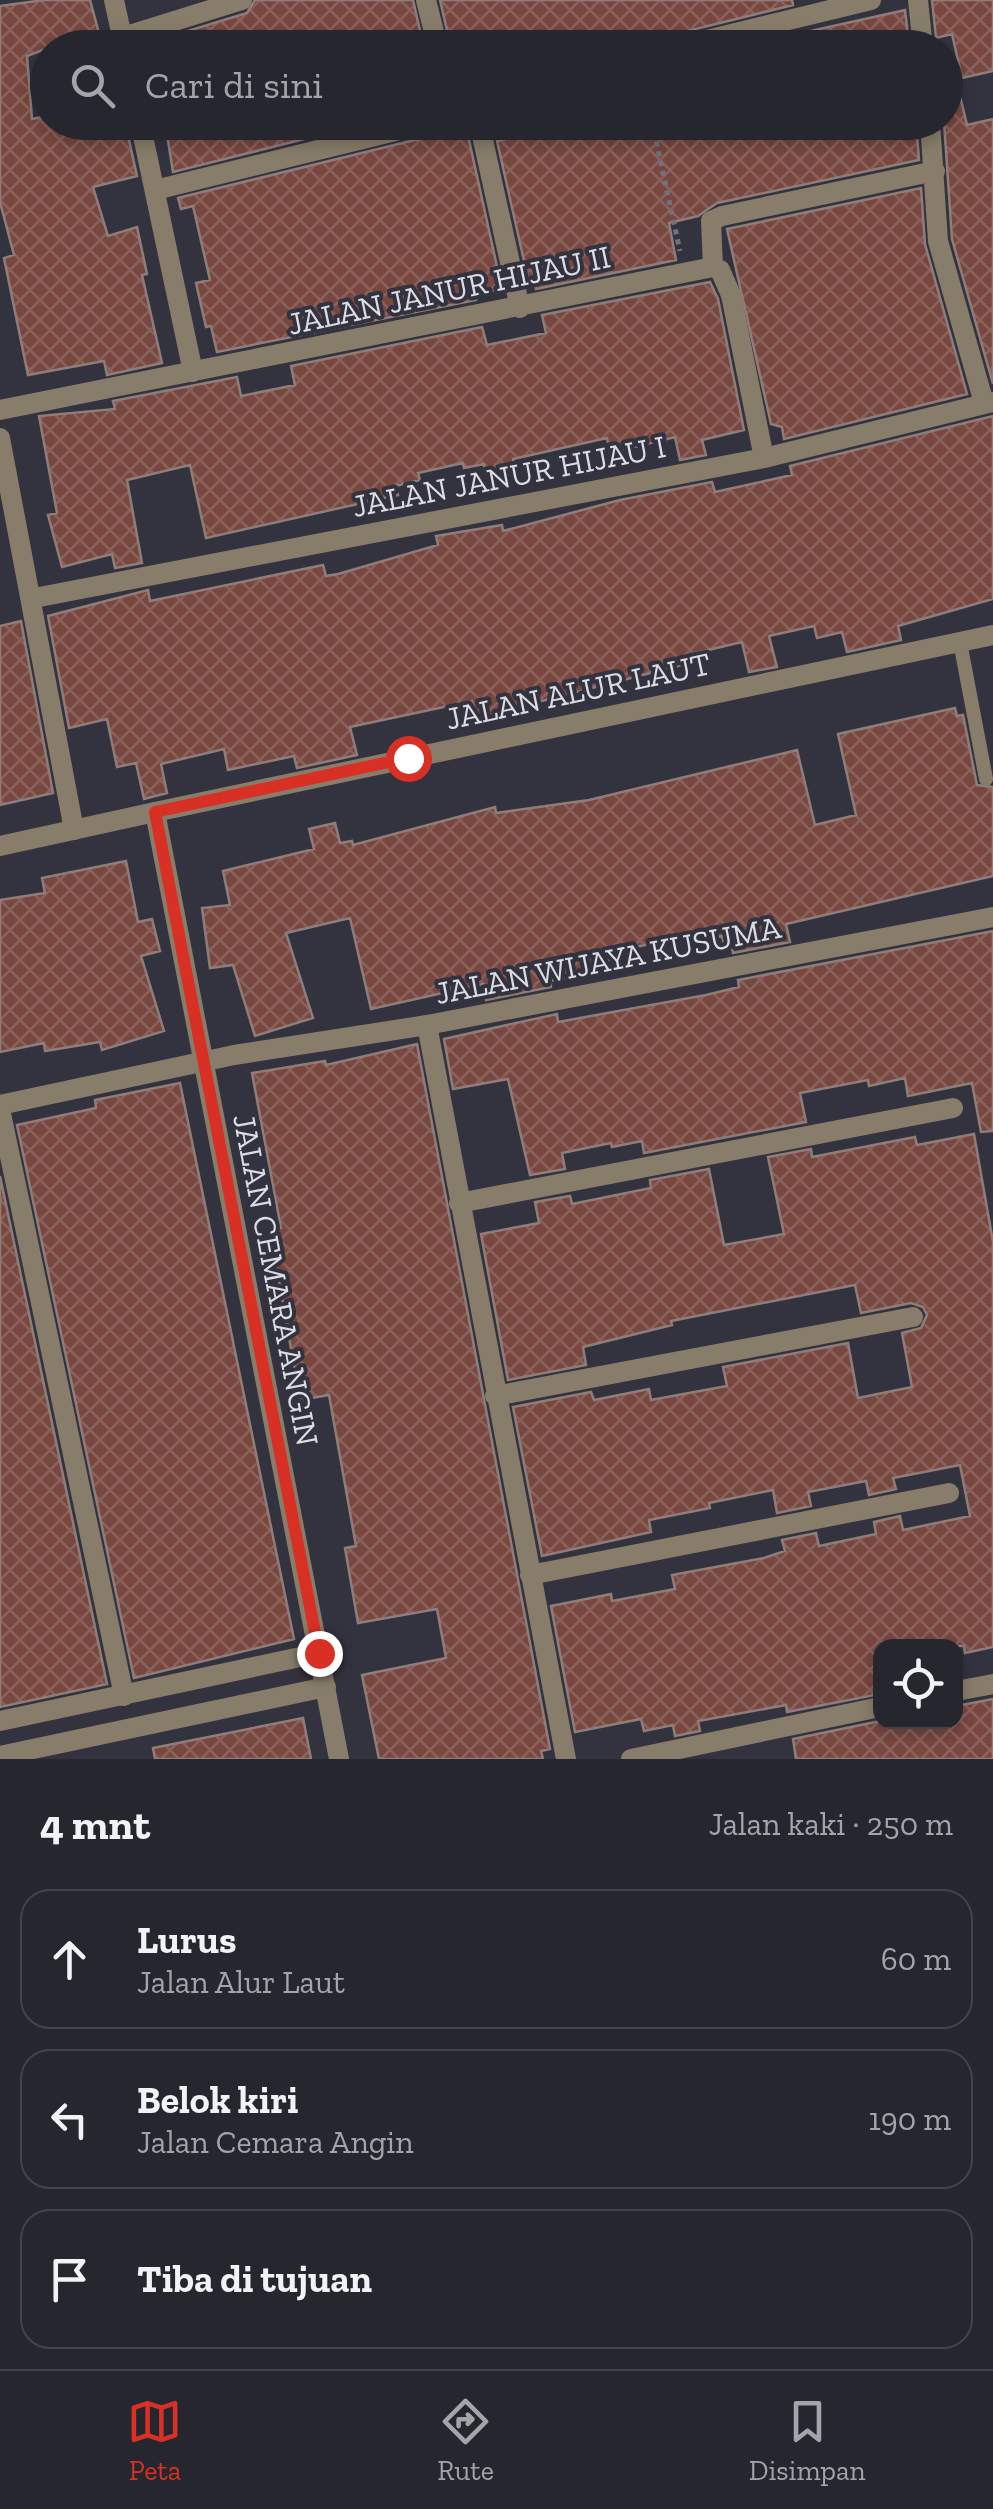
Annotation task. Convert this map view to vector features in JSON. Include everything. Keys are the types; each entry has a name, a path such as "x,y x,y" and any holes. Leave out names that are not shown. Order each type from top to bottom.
{"street":[{"path":"114,0 121,30"},
{"path":"158,30 242,0"},
{"path":"426,0 434,30"},
{"path":"748,30 871,0"},
{"path":"918,0 921,30"},
{"path":"144,140 193,372"},
{"path":"154,190 358,140"},
{"path":"484,140 520,308"},
{"path":"932,140 938,241 989,403"},
{"path":"764,458 732,295 720,270 713,267 711,222 722,216 935,171"},
{"name":"JALAN JANUR HIJAU II","path":"0,410 713,267"},
{"name":"JALAN JANUR HIJAU I","path":"34,598 764,458 989,403"},
{"path":"0,438 34,598 74,830"},
{"name":"JALAN ALUR LAUT","path":"0,846 993,635"},
{"name":"JALAN CEMARA ANGIN","path":"155,812 339,1759"},
{"name":"JALAN WIJAYA KUSUMA","path":"0,1107 202,1061 427,1025 993,917"},
{"path":"427,1025 566,1759"},
{"path":"0,1107 124,1696"},
{"path":"459,1203 954,1108"},
{"path":"495,1396 913,1317"},
{"path":"530,1575 949,1493"},
{"path":"0,1721 319,1653"},
{"path":"963,1690 993,1684"},
{"path":"0,1756 326,1687"},
{"path":"631,1759 873,1708"}],"lane":[{"path":"960,642 986,780"}],"path":[{"path":"656,140 684,271"}],"building":[{"path":"44,0 90,0 98,30 30,30 30,140 129,140 137,176 93,187 108,236 137,227 147,274 142,275 162,363 107,375 104,361 28,375 4,258 14,255 0,202 0,6"},
{"path":"255,0 413,0 420,30 191,30 247,13"},
{"path":"440,0 792,0 793,5 691,30 447,30"},
{"path":"932,0 993,0 993,71 963,78 963,30 935,30"},
{"path":"905,10 907,30 815,30"},
{"path":"963,108 967,125 993,119 993,384 952,239 945,140 963,140"},
{"path":"168,140 300,140 173,172"},
{"path":"415,140 469,140 502,289 478,294 476,300 217,352 211,326 206,327 196,283 210,280 193,206 181,209 178,198"},
{"path":"917,140 919,160 717,203 698,216 669,223 676,260 536,289 534,282 529,283 497,141"},
{"path":"921,188 925,244 967,394 784,439 782,427 771,424 727,229"},
{"path":"710,282 718,299 744,430 702,440 706,455 680,460 675,437 610,453 607,438 513,459 514,465 485,471 484,464 464,468 463,463 418,473 420,480 395,486 398,495 206,538 190,465 127,480 142,563 115,568 112,554 62,567 48,515 57,513 39,416 115,409 113,401 237,377 241,396 295,385 291,366 482,327 487,345 546,333 542,315"},
{"path":"993,416 993,599 898,626 901,640 847,652 842,632 817,638 814,626 769,636 777,667 749,672 742,642 687,655 689,663 476,718 472,701 350,727 357,755 297,768 294,756 228,770 224,749 161,764 167,793 144,799 136,763 117,767 107,719 69,728 48,616 148,590 150,601 323,565 326,576 338,574 438,545 436,536 502,525 503,531 620,500 712,482 715,492 792,475 790,466"},
{"path":"21,621 53,793 0,805 0,626"},
{"path":"955,708 957,716 963,715 977,785 993,787 993,876 786,924 790,942 733,953 731,942 724,944 722,936 693,943 691,934 620,951 621,957 605,961 607,969 550,981 551,987 486,1000 483,984 371,1009 350,918 286,933 313,1018 255,1036 233,965 210,968 202,908 230,905 223,871 314,849 309,829 335,823 340,843 352,841 353,845 495,807 496,813 589,800 797,750 815,825 856,815 838,734"},
{"path":"126,861 138,922 152,919 160,951 141,956 164,1031 102,1050 100,1042 45,1051 44,1043 0,1052 0,900 45,893 42,878"},
{"path":"993,931 993,1131 981,1132 972,1083 908,1096 905,1078 869,1086 868,1080 800,1093 806,1122 644,1153 642,1141 612,1147 611,1143 562,1153 565,1169 530,1175 508,1079 453,1089 444,1039 557,1014 558,1022 706,995 739,987 738,980"},
{"path":"417,1044 550,1749 541,1751 543,1759 379,1759 362,1675 446,1658 437,1609 358,1623 345,1548 356,1546 329,1395 300,1400 270,1230 281,1228 252,1073 325,1061 326,1065"},
{"path":"180,1083 294,1639 134,1678 17,1125 96,1108 95,1100"},
{"path":"974,1134 993,1242 993,1647 965,1653 963,1639 873,1639 873,1695 787,1712 786,1705 698,1721 700,1731 675,1736 673,1725 644,1731 641,1719 575,1732 551,1606 611,1594 612,1601 675,1589 672,1575 764,1558 785,1551 782,1540 816,1533 819,1546 876,1534 874,1522 900,1516 903,1530 970,1516 960,1465 893,1478 896,1489 869,1495 866,1481 808,1492 811,1506 777,1513 773,1490 709,1503 710,1508 649,1520 651,1532 542,1556 513,1407 591,1392 594,1400 649,1389 651,1400 727,1386 723,1367 848,1343 858,1398 912,1387 902,1333 921,1328 927,1315 923,1307 911,1303 861,1313 855,1285 671,1321 672,1325 583,1347 586,1365 508,1380 481,1234 539,1223 535,1202 570,1196 572,1204 651,1188 650,1180 709,1169 724,1245 784,1234 768,1157 811,1149 812,1157 915,1137 917,1145"},
{"path":"0,1176 107,1684 0,1707"},
{"path":"993,1699 993,1759 796,1759 793,1739 873,1722 873,1729 963,1729 963,1705"},
{"path":"303,1718 311,1759 155,1759 153,1748"}],"route":[{"path":"319,1653 155,812 408,758"}]}
